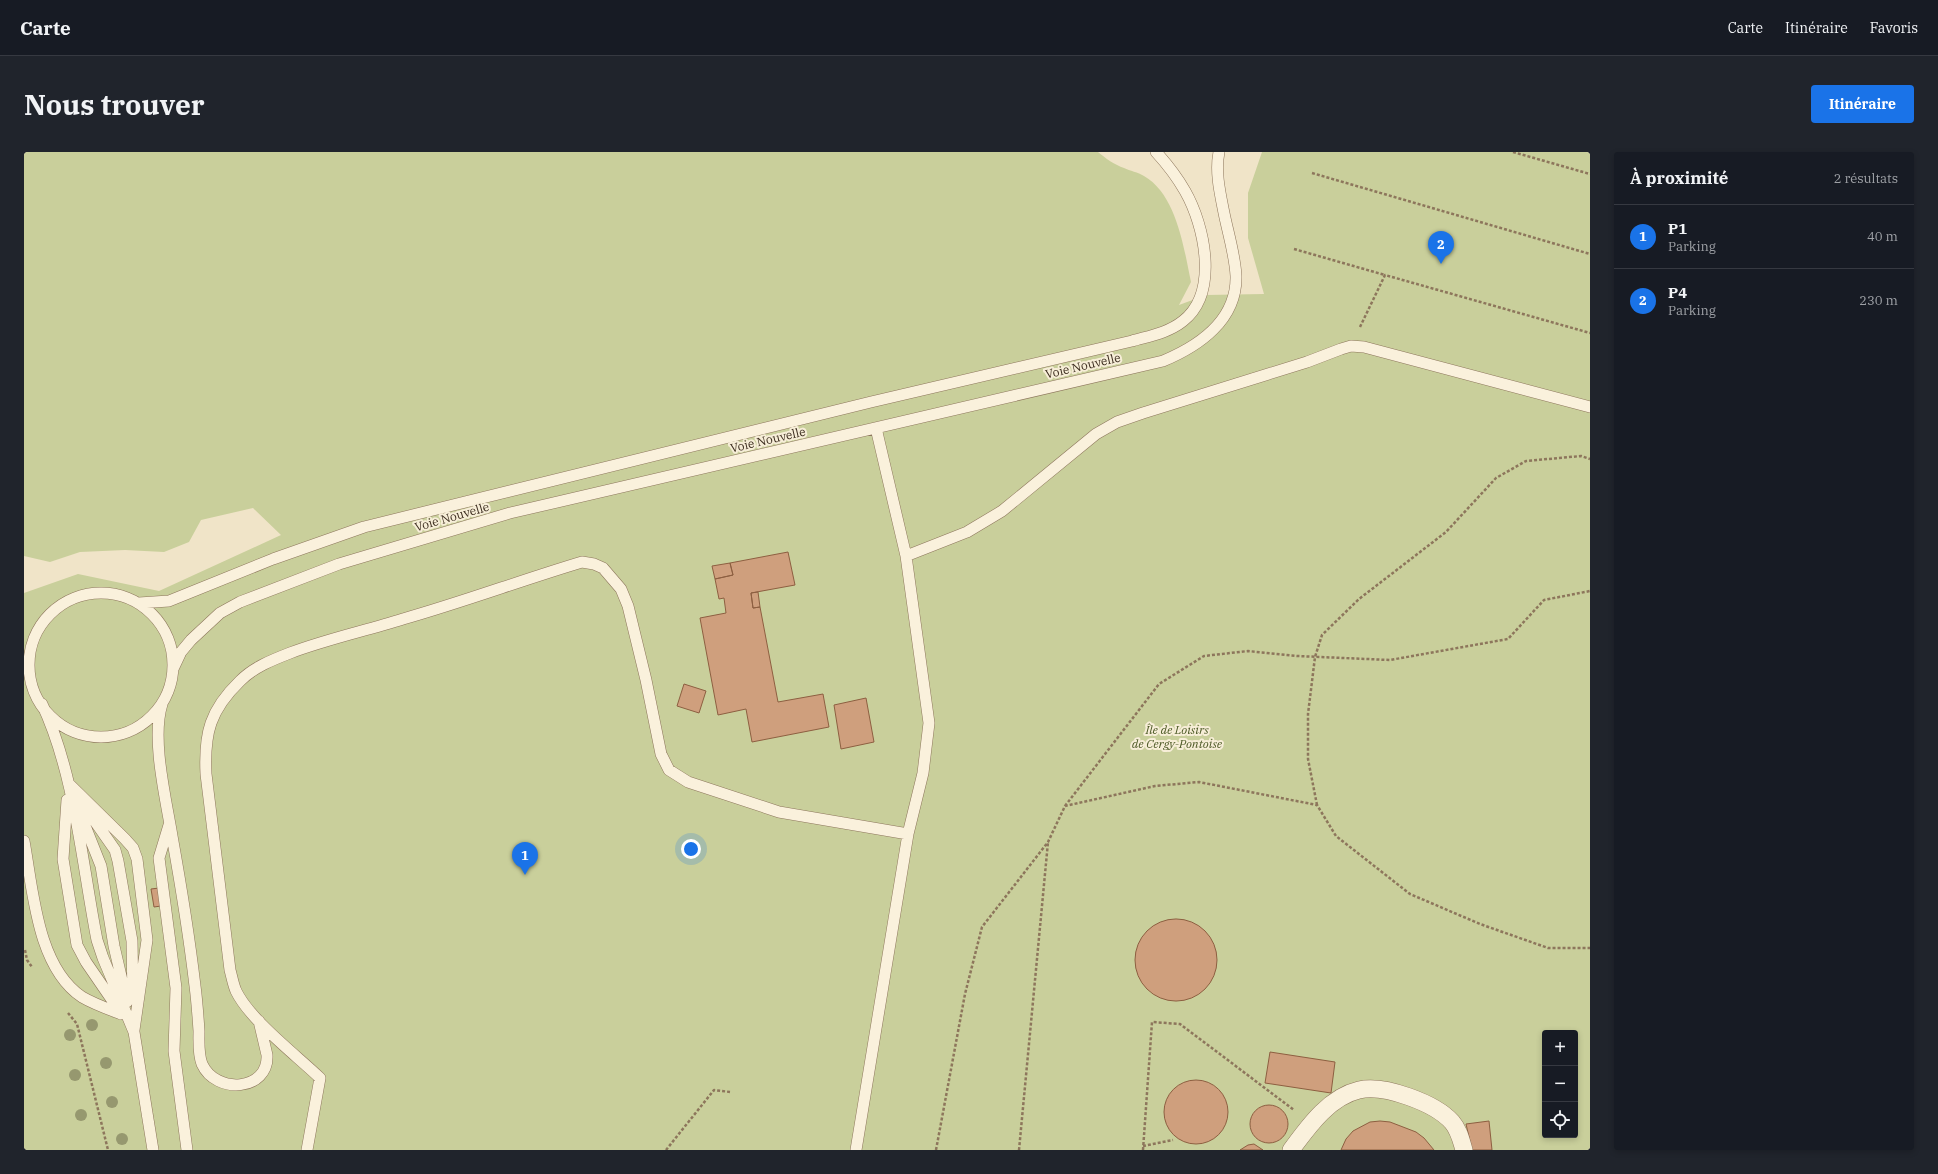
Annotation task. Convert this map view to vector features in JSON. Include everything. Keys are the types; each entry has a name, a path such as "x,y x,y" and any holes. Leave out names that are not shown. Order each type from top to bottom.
{"street":[{"path":"1291,1150 1329,1106 1359,1090 1398,1094 1416,1099 1434,1108 1452,1122 1460,1134 1464,1150"}],"lane":[{"name":"Voie Nouvelle","path":"139,603 169,601 273,559 364,527 871,402 1132,341 1173,328 1192,313 1202,297 1206,277 1205,259 1195,213 1186,192 1176,176 1156,152"},
{"name":"Voie Nouvelle","path":"173,668 181,652 191,640 220,613 240,602 339,564 510,514 1163,361 1180,354 1203,340 1224,316 1231,303 1235,289 1234,260 1218,181 1219,152"},
{"path":"906,556 967,532 1002,511 1096,434 1116,422 1143,412 1307,362 1341,349 1354,346 1364,347 1590,407"},
{"path":"856,1150 908,834 923,773 929,723 906,556 876,428"},
{"path":"307,1150 320,1078 259,1021 241,1000 236,990 230,970 206,774 205,750 207,734 216,710 240,681 255,669 275,659 323,641 409,618 582,562 594,564 603,568 621,589 628,606 646,680 661,754 669,770 688,782 779,812 908,834"},
{"path":"153,1150 134,1032 114,946 101,866 69,784 54,731 31,682 30,659 35,638 46,618 64,603 84,595 107,593 129,598 139,603 156,618 168,637 171,648 173,668 172,681 162,704 158,722 159,738 198,1007 200,1054 202,1064 220,1082 233,1086 244,1084 255,1079 263,1072 267,1055 259,1021"},
{"path":"42,704 55,720 74,731 85,735 107,737 118,735 139,726 162,704"},
{"path":"69,784 63,859 77,945 86,962 134,1032"},
{"path":"69,784 97,940 134,1032"},
{"path":"69,784 108,839 115,850 118,861 132,941 134,1032"},
{"path":"69,784 125,839 133,848 137,859 147,940 134,1032"},
{"path":"170,822 159,858 176,988 174,1051 187,1150"},
{"path":"24,841 42,936 51,961 81,996 121,1014"}],"path":[{"path":"1513,152 1590,174"},
{"path":"1312,173 1590,254"},
{"path":"1294,249 1590,333"},
{"path":"1354,346 1356,337 1385,275"},
{"path":"1590,459 1581,456 1526,461 1496,478 1446,532 1358,600 1322,635 1316,657 1308,714 1308,759 1317,805 1336,836 1410,894 1480,924 1548,948 1590,948"},
{"path":"936,1150 966,994 982,927 1048,842 1065,806 1159,684 1204,656 1248,651 1316,657 1390,660 1508,639 1544,600 1590,591"},
{"path":"1065,806 1155,786 1199,782 1317,805"},
{"path":"1019,1150 1048,842"},
{"path":"24,947 27,960 36,972"},
{"path":"68,1012 77,1024 108,1150"},
{"path":"1142,1150 1152,1022 1180,1024 1312,1124"},
{"path":"666,1150 714,1090 730,1092"},
{"path":"1143,1146 1174,1140"}],"green space":[{"name":"Île de Loisirs de Cergy-Pontoise","path":"24,152 1098,152 1117,165 1142,175 1155,185 1172,209 1182,239 1191,282 1179,305 1206,295 1264,294 1248,238 1248,193 1262,152 1590,152 1590,1150 24,1150 24,593 78,574 159,591 281,535 253,508 201,520 189,542 164,552 125,550 80,552 50,562 24,556"}],"building":[{"path":"788,552 795,585 751,593 753,608 760,607 778,702 823,694 829,727 752,742 746,709 718,715 700,618 726,613 724,598 719,599 715,579 733,575 730,563"},
{"path":"730,563 733,575 715,579 712,566"},
{"path":"758,592 760,607 753,608 751,593"},
{"path":"684,684 706,691 699,713 677,706"},
{"path":"866,698 874,742 841,749 834,705"},
{"path":"159,888 161,906 154,907 151,889"},
{"path":"1176,919 1192,922 1205,931 1214,944 1217,960 1214,976 1205,989 1192,998 1176,1001 1160,998 1147,989 1138,976 1135,960 1138,944 1147,931 1160,922"},
{"path":"1270,1052 1335,1062 1331,1093 1265,1083"},
{"path":"1196,1080 1214,1085 1219,1089 1223,1094 1228,1112 1223,1130 1219,1135 1214,1139 1196,1144 1178,1139 1173,1135 1169,1130 1164,1112 1169,1094 1173,1089 1178,1085"},
{"path":"1265,1105 1273,1105 1283,1110 1287,1117 1287,1131 1283,1138 1273,1143 1265,1143 1255,1138 1253,1135 1250,1128 1250,1120 1255,1110 1258,1108"},
{"path":"1489,1121 1492,1150 1472,1150 1466,1124"},
{"path":"1370,1122 1390,1122 1416,1132 1424,1138 1434,1150 1341,1150 1346,1139 1353,1131"},
{"path":"1254,1144 1263,1150 1240,1150 1248,1145"}],"place":[{"name":"P4","path":"1441,264"},
{"name":"P1","path":"525,875"}]}
